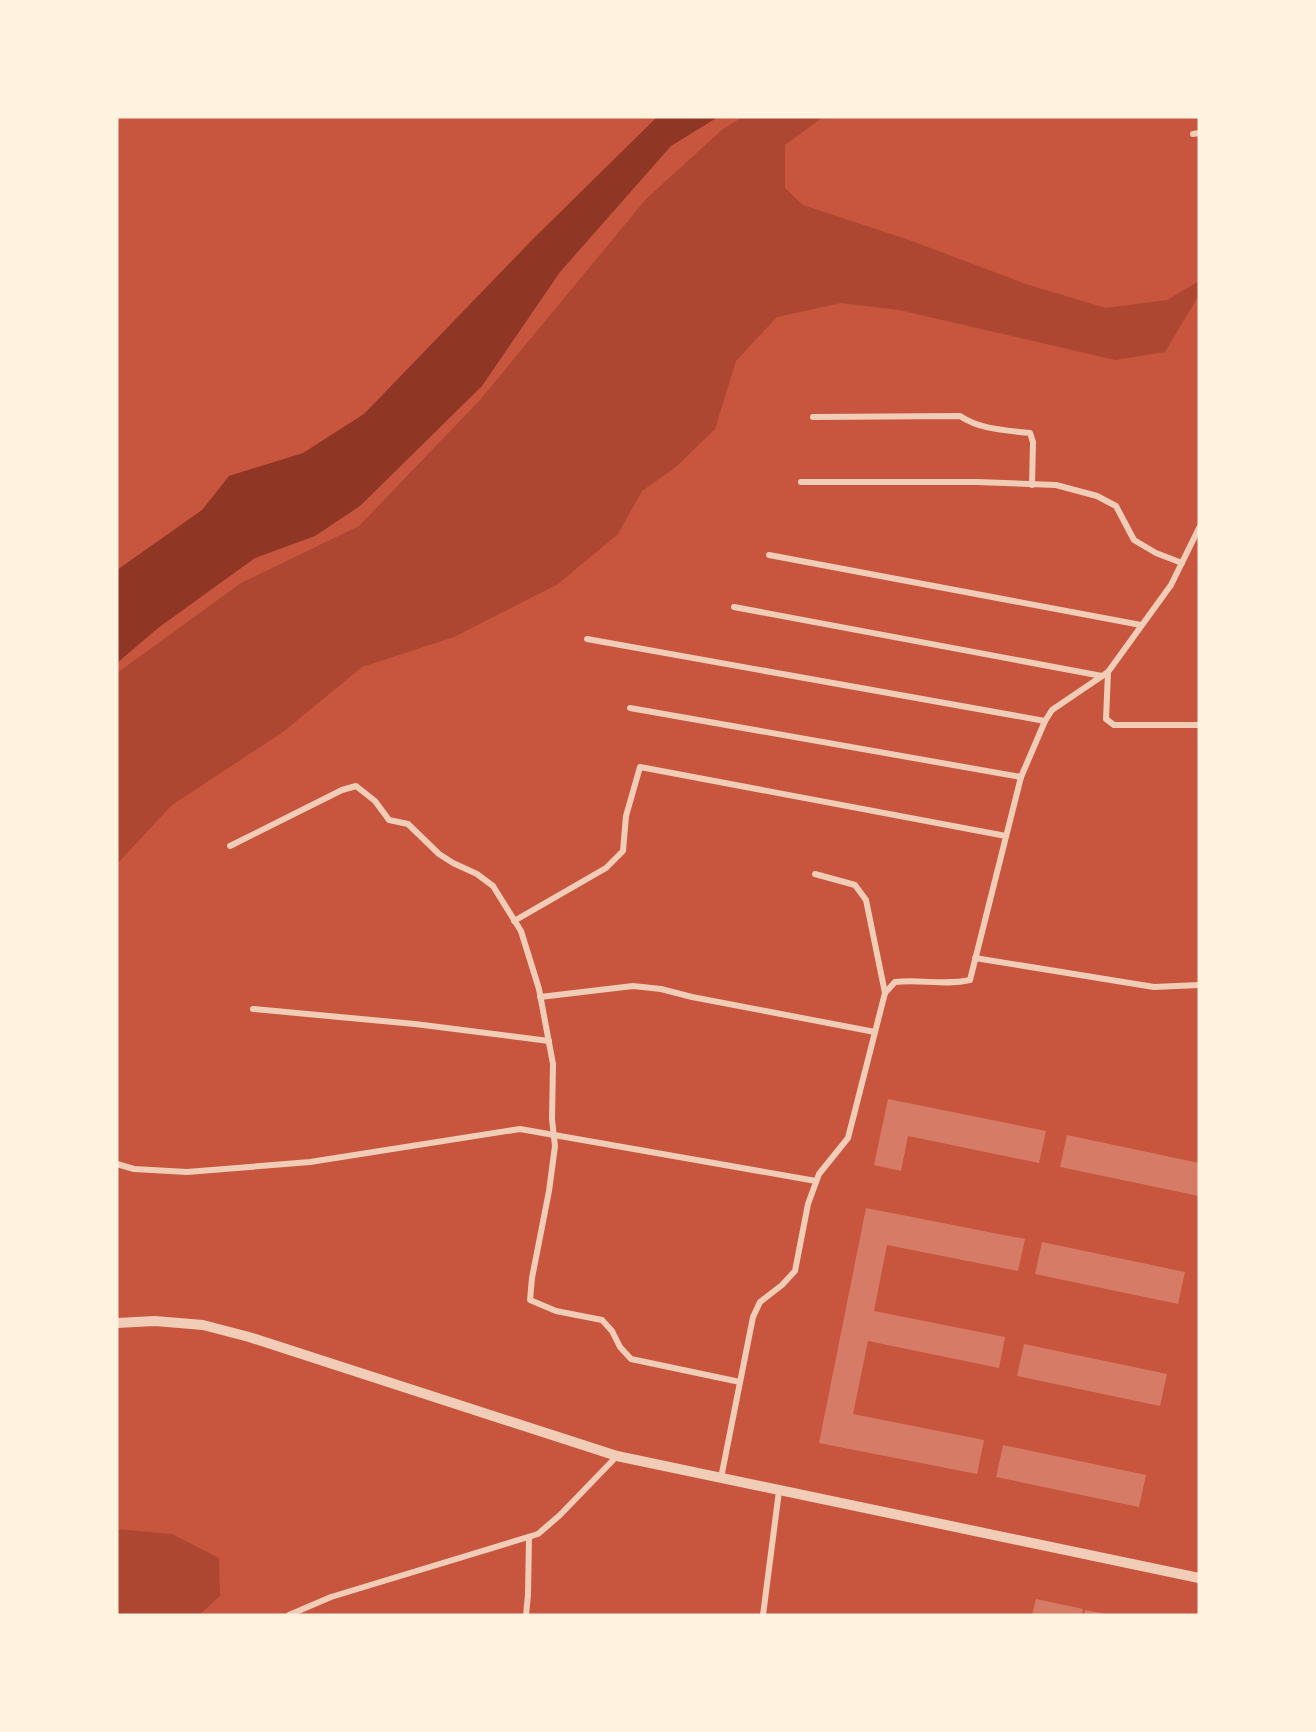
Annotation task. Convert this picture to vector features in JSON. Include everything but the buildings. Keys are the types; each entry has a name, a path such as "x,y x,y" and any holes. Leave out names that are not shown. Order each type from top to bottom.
{"street":[{"path":"813,417 960,416 973,424 990,429 1030,433 1034,442 1032,484"},
{"path":"801,482 977,482 1056,485 1097,495 1116,507 1134,540 1156,553 1182,563"},
{"path":"885,993 895,982 914,980 953,984 970,980 1021,777 1045,722 1052,711 1105,674 1171,585 1199,528"},
{"path":"769,555 1141,625"},
{"path":"734,608 1105,674"},
{"path":"587,639 1045,722"},
{"path":"1105,674 1106,718 1114,726 1199,726"},
{"path":"630,708 1021,777"},
{"path":"514,921 606,868 623,851 626,816 640,767 1006,836"},
{"path":"230,846 342,790 356,786 375,801 389,820 408,824 439,854 477,874 493,886 521,931 540,997 553,1064 552,1119 555,1146 530,1300 556,1311 602,1320 612,1330 620,1347 631,1359 740,1382"},
{"path":"720,1479 753,1317 760,1302 782,1285 795,1271 808,1204 816,1181 848,1138 885,993 866,900 855,885 815,873"},
{"path":"975,958 1154,987 1199,985"},
{"path":"540,997 633,986 661,989 875,1032"},
{"path":"253,1009 415,1024 549,1041"},
{"path":"117,1164 134,1169 187,1172 310,1162 520,1129 816,1181"},
{"path":"117,1323 155,1321 203,1325 249,1337 617,1456 1199,1578"},
{"path":"289,1615 331,1597 433,1564 538,1534 560,1515 617,1456"},
{"path":"763,1615 779,1491"},
{"path":"526,1615 529,1537"}],"shaded area":[{"path":"657,117 718,117 671,146 560,272 482,386 360,506 315,536 255,558 158,628 117,663 117,570 202,510 229,476 303,453 364,414 532,240"},
{"path":"743,117 823,117 785,145 785,188 803,205 909,240 1029,285 1106,308 1167,300 1199,281 1199,295 1165,352 1115,360 899,310 841,303 777,317 736,361 715,429 676,467 642,491 618,534 558,584 454,637 362,667 283,732 172,805 117,864 117,673 241,583 359,526 480,400 646,199 723,129"},
{"path":"117,1529 172,1534 219,1558 220,1596 199,1615 117,1615"}]}
